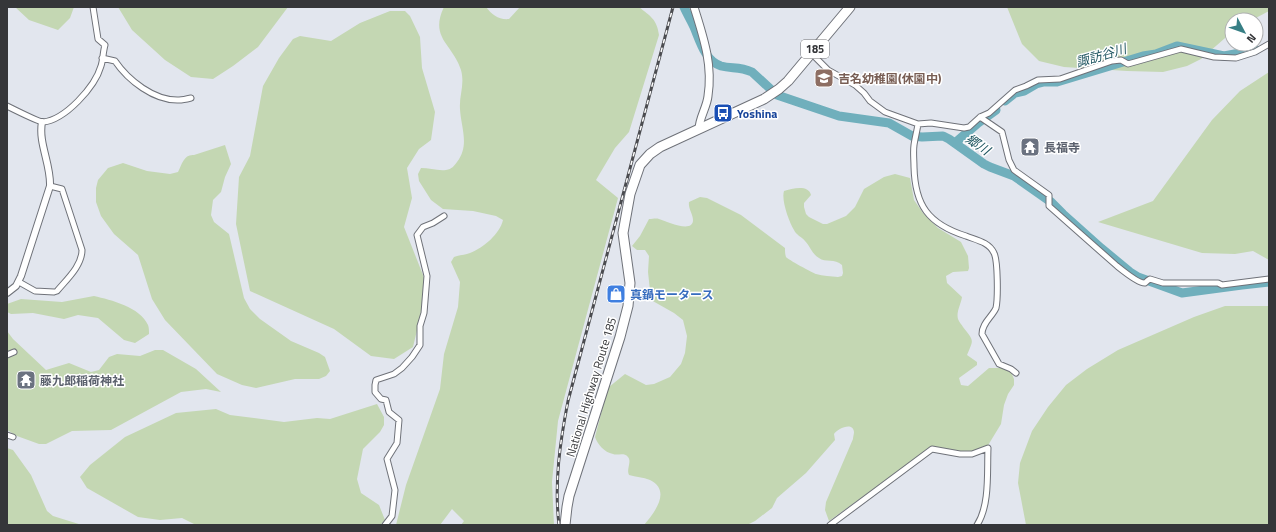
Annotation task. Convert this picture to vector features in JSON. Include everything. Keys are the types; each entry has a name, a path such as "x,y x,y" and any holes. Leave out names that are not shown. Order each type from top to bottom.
{"highway":[{"name":"National Highway Route 185","path":"565,525 569,496 620,337 628,306 630,283 624,233 630,194 640,165 654,151 699,128 771,95 779,89 788,81 850,7"}],"main road":[{"path":"694,7 709,58 710,81 706,106 699,124 699,128"}],"street":[{"path":"7,106 42,122 54,120 66,112 85,92 94,81 101,67 105,45 98,39 93,7"},
{"path":"811,53 828,70 856,86 874,104 885,112 918,124 931,123 964,128 983,118 1015,90 1038,80 1060,79 1112,61 1121,60 1128,64 1180,49 1214,57 1236,58 1255,52 1269,44"},
{"path":"102,58 114,61 143,88 152,93 168,99 179,100 191,98"},
{"path":"983,118 1002,132 1009,160 1016,172 1049,195 1049,206 1117,266 1142,283 1150,279 1163,283 1218,283 1222,285 1269,279"},
{"path":"7,293 19,282 50,186 49,170 40,131 42,122"},
{"path":"918,124 914,147 914,178 920,202 943,227 983,242 994,253 996,263 997,301 995,309 982,328 982,334 999,364 1016,373"},
{"path":"19,282 34,291 57,291 77,266 82,255 82,250 62,189 50,186"},
{"path":"385,525 392,516 395,490 387,459 397,442 399,420 389,412 386,400 381,399 375,392 375,385 376,380 394,374 402,368 420,345 420,326 424,312 427,276 417,235 423,227 434,223 444,216"},
{"path":"7,355 14,352"},
{"path":"7,434 13,437"},
{"path":"830,525 932,449 960,454 972,454 988,448 985,508 982,518 977,525"}],"green space":[{"path":"15,7 74,7 70,18 58,30 29,20"},
{"path":"118,7 288,7 258,47 213,79 191,77 165,60 132,30"},
{"path":"444,7 486,7 496,16 502,19 509,19 520,7 639,7 655,21 657,25 659,35 629,132 615,148 596,180 618,198 558,421 552,482 554,525 461,525 464,521 452,509 440,525 396,525 406,485 440,389 444,354 458,307 460,282 451,262 454,257 470,253 480,248 490,240 495,235 503,220 496,216 473,211 443,209 431,200 419,181 418,174 421,168 446,170 454,166 461,156 464,143 460,104 462,75 457,61 441,34 439,26"},
{"path":"1007,7 1269,7 1269,11 1264,14 1264,12 1224,12 1224,39 1201,59 1187,66 1163,72 1064,67 1039,61 1022,44"},
{"path":"390,11 405,11 410,16 420,37 422,68 435,112 431,140 419,149 407,168 412,198 404,227 425,280 420,318 413,347 394,359 371,356 334,329 250,291 236,224 239,177 250,156 263,86 279,58 293,39 300,36 331,41 360,23"},
{"path":"1269,72 1269,260 1253,251 1235,254 1202,253 1098,222 1153,201 1212,120 1240,91"},
{"path":"225,145 231,164 225,177 221,192 213,200 211,215 214,222 229,234 244,298 250,309 260,319 291,341 325,357 330,371 326,376 319,379 295,379 256,388 242,385 217,374 165,320 152,299 138,255 114,234 101,216 96,202 96,188 98,180 108,168 123,163 147,171 170,174 178,172 184,160 188,156"},
{"path":"895,174 910,178 914,200 923,213 938,228 961,242 968,256 968,271 953,272 946,276 947,283 962,297 958,311 958,319 972,340 967,355 977,362 977,365 959,378 961,385 968,386 989,368 1004,368 1011,372 1014,379 1014,385 1008,394 1004,405 1001,424 987,447 970,453 925,452 829,521 825,510 826,502 853,439 853,429 848,426 841,428 834,434 835,440 806,473 777,498 772,508 747,525 644,525 659,502 660,490 650,480 629,475 628,457 625,455 607,452 598,443 595,437 609,387 625,374 646,385 654,384 670,377 681,364 685,353 687,336 683,320 651,300 648,272 649,256 645,250 637,250 632,246 640,236 649,219 658,219 679,226 689,226 692,224 693,220 689,202 700,197 707,198 741,215 785,248 786,257 805,269 824,276 838,277 842,276 843,273 842,265 836,262 821,259 795,232 786,211 783,195 784,191 799,188 807,189 811,195 804,203 806,214 823,224 827,224 846,216 855,207 864,189 884,177"},
{"path":"94,296 124,305 139,313 148,325 149,334 135,343 124,340 98,318 78,315 64,319 33,313 11,314 7,312 7,304 21,299 62,302"},
{"path":"1225,306 1269,306 1269,525 1026,525 1018,483 1020,463 1032,431 1048,407 1066,385 1087,369 1118,350 1194,317"},
{"path":"7,331 13,339 46,370 69,363 91,372 99,370 109,357 117,354 140,356 155,350 163,350 196,369 221,392 206,389 181,392 111,430 72,431 46,444 39,444 17,436 7,430"},
{"path":"377,404 384,417 384,425 380,432 363,449 357,479 361,493 379,505 385,520 380,525 196,525 182,518 160,520 138,517 87,488 80,477 90,465 125,437 176,413 216,409 230,415 284,422 317,418 330,419"},
{"path":"7,448 13,450 31,475 47,511 53,516 82,525 7,525"}],"waterway":[{"name":"郷川","path":"684,7 704,50 715,63 725,67 743,69 752,72 777,95 839,116 889,123 912,136 943,136 949,139 984,164 1014,176 1051,202 1101,248 1138,277 1182,293 1269,282"},
{"name":"諏訪谷川","path":"1005,101 1015,93 1024,91 1036,84 1044,82 1057,82 1143,56 1156,54 1177,46 1224,56 1245,52"},
{"name":"諏訪谷川","path":"955,143 996,110"}],"railway":[{"path":"559,525 557,494 559,463 568,401 673,7"}],"place":[{"name":"吉名幼稚園(休園中)","path":"824,78"},
{"name":"Yoshina","path":"723,113"},
{"name":"長福寺","path":"1030,147"},
{"name":"真鍋モータース","path":"616,294"},
{"name":"藤九郎稲荷神社","path":"26,380"}]}
